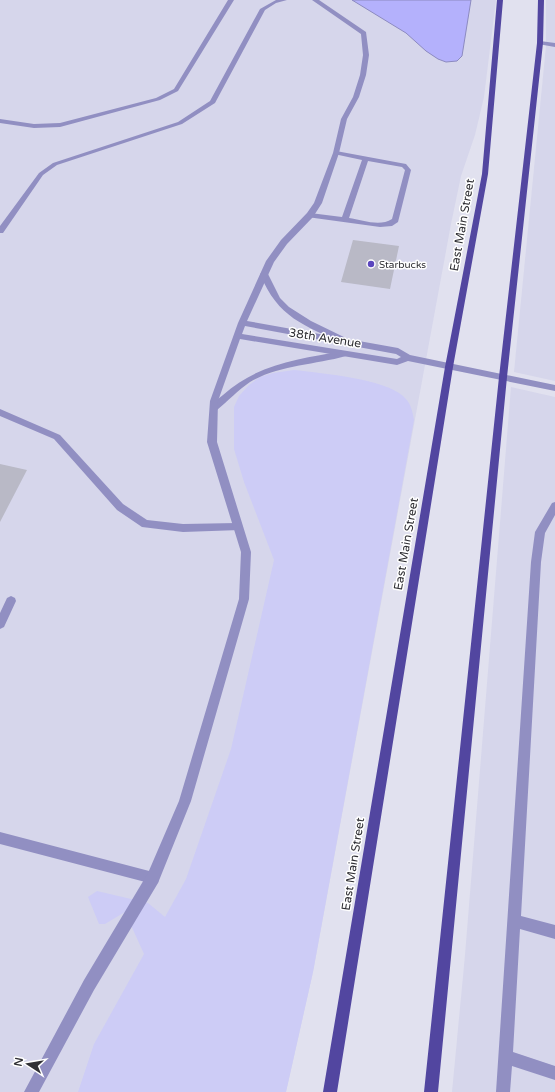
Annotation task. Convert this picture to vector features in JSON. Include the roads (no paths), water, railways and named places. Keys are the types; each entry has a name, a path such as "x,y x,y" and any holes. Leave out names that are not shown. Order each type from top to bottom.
{"main road":[{"name":"East Main Street","path":"330,1092 449,366 485,174 500,0"},
{"path":"431,1092 503,377 540,43 541,0"}],"street":[{"path":"0,121 34,126 60,125 158,99 176,90 231,0"},
{"path":"0,231 41,174 55,164 180,123 213,102 263,9 274,2 284,0"},
{"path":"31,1092 89,985 152,878 185,801 244,599 246,552 237,527 212,442 214,401 242,323 270,261 284,242 310,215 318,203 336,153 344,119 356,96 363,75 366,55 364,33 315,0"},
{"path":"540,43 555,45"},
{"path":"310,215 380,225 389,224 394,220 408,170 404,165 336,153"},
{"path":"344,220 366,158"},
{"path":"264,274 271,293 276,301 292,314 347,342"},
{"name":"38th Avenue","path":"242,323 398,351 408,358 555,388"},
{"name":"38th Avenue","path":"237,336 397,362 408,358"},
{"path":"214,408 252,378 298,362 343,354"},
{"path":"0,412 57,438 120,507 134,518 145,524 183,528 237,527"},
{"path":"504,1092 536,562 540,532 555,506"},
{"path":"0,624 11,601"},
{"path":"0,838 152,878"},
{"path":"514,921 555,932"},
{"path":"506,1057 555,1073"}],"place":[{"name":"Starbucks","path":"371,264"}]}
